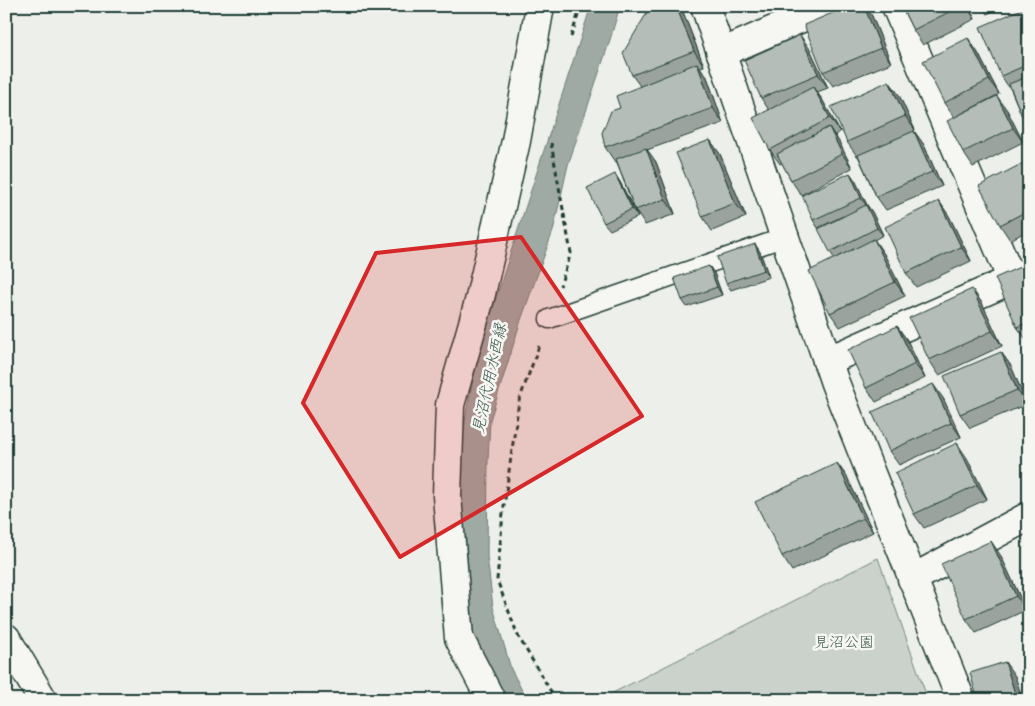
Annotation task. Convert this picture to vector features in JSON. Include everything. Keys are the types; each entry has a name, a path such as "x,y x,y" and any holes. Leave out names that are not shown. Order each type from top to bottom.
{"street":[{"path":"491,700 459,638 447,496 450,405 487,270 516,141 540,6"},
{"path":"706,6 827,361 960,700"},
{"path":"721,53 829,6"},
{"path":"827,361 1020,276 896,6"},
{"path":"912,579 1029,516"},
{"path":"6,638 43,700"}],"lane":[{"path":"549,319 785,238"}],"path":[{"path":"550,136 571,253"},
{"path":"541,340 519,401 503,513 497,580 518,636 556,700"}],"highlighted area":[{"path":"521,237 642,416 400,557 303,403 376,253"}],"green space":[{"name":"見沼公園","path":"878,558 928,700 599,700"}],"water":[{"name":"見沼代用水西縁","path":"591,6 620,6 568,165 553,231 521,320 490,420 487,556 493,607 511,669 527,700 500,700 476,644 466,603 457,478 467,408 480,347"}],"building":[{"path":"651,6 676,6 694,51 632,75 623,53"},
{"path":"849,6 864,6 881,48 823,72 804,25"},
{"path":"901,6 961,6 913,30"},
{"path":"1029,6 1029,64 1001,76 980,27"},
{"path":"800,35 818,74 761,98 744,60"},
{"path":"968,38 989,80 944,103 923,61"},
{"path":"697,63 713,108 605,147 602,133 611,111 620,108 616,96"},
{"path":"1029,76 1029,133 1009,84"},
{"path":"889,81 905,116 847,142 831,107"},
{"path":"813,87 830,118 770,150 753,118"},
{"path":"997,96 1013,128 963,152 947,121"},
{"path":"829,127 842,154 791,180 777,154"},
{"path":"914,131 932,172 876,196 858,155"},
{"path":"710,140 735,203 702,216 676,153"},
{"path":"646,148 665,199 635,210 616,159"},
{"path":"1029,160 1029,210 1000,225 979,186"},
{"path":"850,173 861,198 813,220 802,195"},
{"path":"615,174 632,209 604,223 587,188"},
{"path":"939,201 961,247 906,273 885,227"},
{"path":"866,205 877,228 830,252 818,229"},
{"path":"874,239 895,282 830,313 809,271"},
{"path":"755,244 764,270 726,283 717,257"},
{"path":"1029,263 1029,322 1017,327 995,278"},
{"path":"709,266 717,287 682,300 674,278"},
{"path":"972,289 992,331 929,360 909,318"},
{"path":"897,326 915,364 866,388 848,350"},
{"path":"1001,352 1017,390 960,414 944,376"},
{"path":"1029,353 1029,366 1024,355"},
{"path":"933,384 951,423 889,451 872,412"},
{"path":"957,443 977,485 914,514 895,473"},
{"path":"837,463 863,518 782,556 755,502"},
{"path":"991,541 1016,596 966,619 941,564"},
{"path":"1005,662 1017,700 978,700 970,673"}]}
